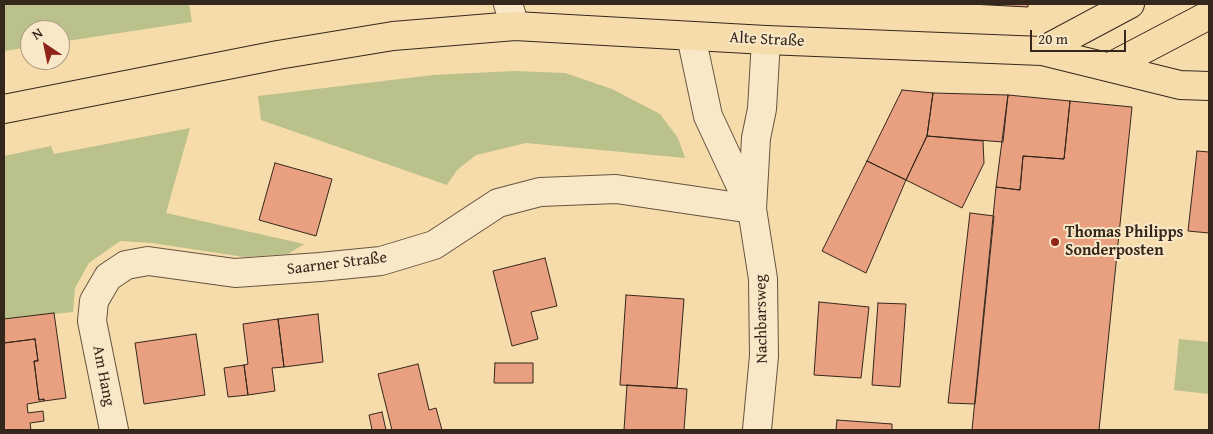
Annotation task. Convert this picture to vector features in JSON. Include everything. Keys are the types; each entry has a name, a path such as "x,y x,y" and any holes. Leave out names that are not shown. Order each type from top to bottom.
{"main road":[{"name":"Alte Straße","path":"1042,51 1125,6"},
{"name":"Alte Straße","path":"512,15 691,36 1042,51 1180,85 1209,86"},
{"path":"4,108 269,57 512,15"},
{"path":"1110,67 1209,15"}],"street":[{"name":"Nachbarsweg","path":"691,36 708,116 752,209"},
{"name":"Nachbarsweg","path":"757,430 764,356 763,279 752,209 756,138 762,109 766,40"},
{"name":"Saarner Straße","path":"92,321 94,301 108,277 126,265 148,261 235,273 320,268 381,261 434,245 498,204 540,192 616,189 752,209"},
{"name":"Am Hang","path":"92,321 114,430"}],"green space":[{"path":"4,4 189,4 192,22 70,40 70,20 20,20 20,49 4,51"},
{"path":"514,71 565,73 612,89 660,114 678,138 685,158 526,143 476,155 457,170 447,185 261,120 258,96 433,75"},
{"path":"190,128 166,213 304,244 288,254 244,257 152,243 120,241 89,263 75,288 73,312 4,319 4,156 51,146 54,154"},
{"path":"1179,339 1209,342 1209,394 1174,390"}],"building":[{"path":"970,4 1028,4 1028,7"},
{"path":"902,90 933,93 927,136 906,180 867,161"},
{"path":"933,93 1008,95 1003,142 927,136"},
{"path":"1008,95 1070,101 1064,159 1023,156 1020,190 996,187"},
{"name":"Thomas Philipps Sonderposten","path":"1070,101 1132,107 1099,430 972,430 996,187 1020,190 1023,156 1064,159"},
{"path":"927,136 983,141 984,163 962,208 906,180"},
{"path":"1197,151 1209,152 1209,233 1188,231"},
{"path":"867,161 906,180 866,273 822,251"},
{"path":"275,163 332,179 316,236 259,220"},
{"path":"970,213 994,216 975,404 948,403"},
{"path":"545,258 557,306 531,312 538,339 512,346 493,271"},
{"path":"626,295 684,299 677,388 620,385"},
{"path":"819,302 869,307 861,378 814,375"},
{"path":"878,303 906,304 900,387 872,385"},
{"path":"54,313 66,398 44,401 44,399 39,400 34,361 38,361 35,339 4,343 4,319"},
{"path":"318,314 323,362 284,367 278,319"},
{"path":"278,319 284,367 272,368 275,391 248,395 244,365 248,364 243,324"},
{"path":"196,334 205,395 144,404 135,343"},
{"path":"35,339 38,361 34,361 39,400 44,399 44,401 27,404 28,413 43,411 44,421 30,423 31,430 4,430 4,343"},
{"path":"495,363 533,363 533,383 494,383"},
{"path":"418,364 429,410 436,408 442,430 392,430 378,374"},
{"path":"244,365 248,395 228,397 224,368"},
{"path":"627,385 687,389 684,430 624,430"},
{"path":"382,412 386,430 372,430 369,415"},
{"path":"837,420 892,424 892,430 836,430"}],"place":[{"name":"Thomas Philipps Sonderposten","path":"1055,242"}]}
